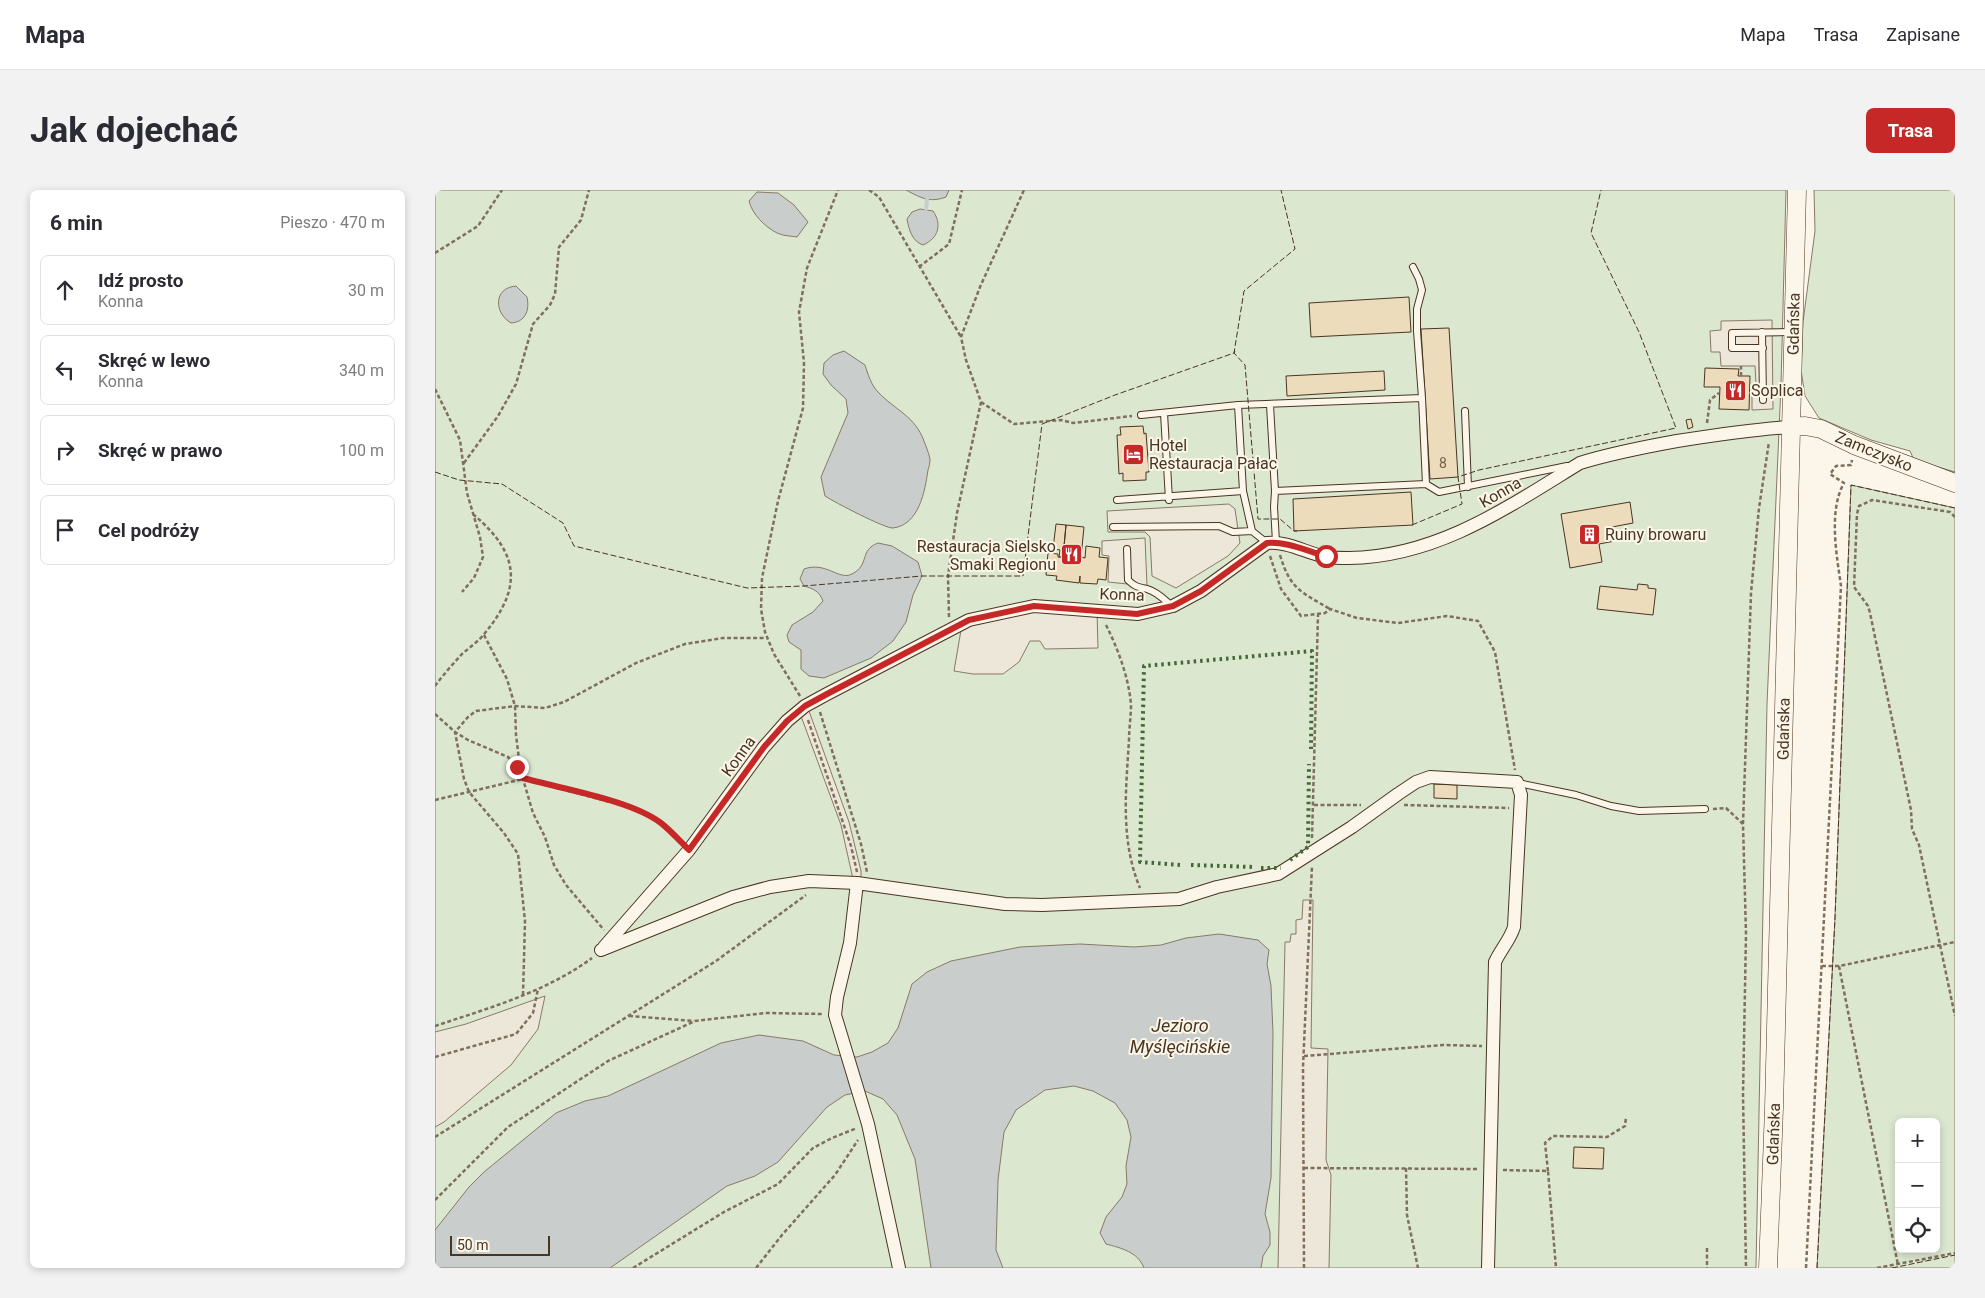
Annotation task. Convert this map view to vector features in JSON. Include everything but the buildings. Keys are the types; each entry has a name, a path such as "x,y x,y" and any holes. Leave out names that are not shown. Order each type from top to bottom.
{"main road":[{"name":"Gdańska","path":"1768,1268 1774,1108 1797,190"},
{"name":"Zamczysko","path":"1791,427 1805,426 1821,429 1854,445 1955,483"}],"street":[{"name":"Konna","path":"601,950 689,850 764,747 787,721 806,708 969,620 1034,606 1137,614 1173,606 1201,591 1271,542 1326,556 1365,557 1398,552 1458,534 1580,464 1615,452 1695,438 1791,427"},
{"path":"601,950 733,897 790,883 824,881 862,884 1005,904 1042,905 1179,899 1217,887 1278,874 1312,854 1416,782 1430,777 1445,776 1517,782 1521,795 1514,927 1511,938 1501,948 1495,962 1488,1268"},
{"path":"862,884 835,1014 861,1100 899,1268"}],"lane":[{"path":"1413,267 1422,290 1417,309 1417,331 1426,484"},
{"path":"1763,332 1763,400"},
{"path":"1763,348 1732,348 1731,333 1793,332"},
{"path":"1141,415 1238,405 1422,398"},
{"path":"1238,405 1243,491 1252,531"},
{"path":"1113,527 1219,526 1233,532 1252,531 1271,542 1275,491 1270,405"},
{"path":"1465,411 1468,487"},
{"path":"1164,413 1169,498"},
{"path":"1275,491 1426,484 1439,492 1580,464"},
{"path":"1117,500 1169,498 1243,491"},
{"path":"1127,549 1128,580 1135,587 1147,589 1157,594 1173,606"},
{"path":"1517,782 1576,795 1611,806 1639,811 1705,809"}],"path":[{"path":"435,253 478,226 502,190"},
{"path":"464,463 494,422 516,384 533,324 550,305 555,294 559,247 581,220 589,190"},
{"path":"838,190 807,268 799,312 803,363 803,408 778,501 762,578 761,609 767,638 806,708 806,715 851,846 862,884"},
{"path":"869,190 879,197 961,337 966,360 981,402 957,514 948,576 949,631"},
{"path":"919,267 949,244 957,218 962,190"},
{"path":"961,337 980,287 1024,190"},
{"path":"1741,366 1741,376"},
{"path":"435,389 460,440 467,494 481,537 483,557 474,578 462,592"},
{"path":"1708,420 1710,400 1719,393"},
{"path":"981,402 1014,424 1061,420 1073,423 1141,415"},
{"path":"1746,1268 1743,1095 1746,934 1743,824 1751,593 1759,508 1771,428"},
{"path":"1806,1268 1841,586 1834,532 1840,490 1843,483 1830,474 1836,466 1851,465 1854,445"},
{"path":"1955,517 1950,512 1872,500 1859,506 1857,514 1855,587 1857,593 1868,606 1870,613 1911,810 1912,830 1919,845 1955,1016"},
{"path":"435,686 463,654 484,635 506,600 512,582 510,562 504,547 491,529 474,515"},
{"path":"1271,542 1286,574 1295,587 1330,609 1357,618 1398,623 1447,616 1477,621 1495,652 1517,782"},
{"path":"1273,568 1281,589 1301,616 1318,615 1330,609"},
{"path":"1098,610 1114,642 1125,674 1131,704 1125,825 1129,854 1146,900"},
{"path":"1304,1268 1304,1056 1314,805 1318,615"},
{"path":"484,635 507,679 515,706 519,759 517,767"},
{"path":"455,732 476,711 515,706 545,708 564,702 636,663 685,644 723,638 767,638"},
{"path":"806,708 817,705 861,844 867,869 862,884"},
{"path":"435,714 455,732 468,740 508,757 517,767 523,778 533,812 545,837 554,864 566,885 611,939"},
{"path":"455,732 464,779 469,792 504,832 517,854 525,921 523,995"},
{"path":"435,800 523,778 629,807 660,822 689,850"},
{"path":"1314,805 1520,809"},
{"path":"1705,809 1726,808 1743,824"},
{"path":"435,1137 716,961 824,881"},
{"path":"1822,966 1839,966 1955,942"},
{"path":"435,1026 538,989 565,976 601,950"},
{"path":"1839,966 1898,1265"},
{"path":"435,1057 516,1034 533,1014 538,989"},
{"path":"629,1016 695,1021 765,1013 835,1014"},
{"path":"435,1200 508,1127 608,1061 695,1021"},
{"path":"1304,1056 1443,1045 1493,1045"},
{"path":"1556,1268 1545,1143 1553,1136 1607,1137 1625,1126 1626,1117"},
{"path":"633,1268 724,1212 778,1184 813,1148 867,1124"},
{"path":"756,1268 782,1235 835,1175 867,1124"},
{"path":"1305,1168 1491,1169 1547,1172"},
{"path":"1405,1168 1407,1215 1418,1268"},
{"path":"1707,1248 1707,1268"},
{"path":"1877,1268 1955,1253"}],"green space":[{"path":"435,190 1786,190 1781,385 1767,704 1756,1268 435,1268"},
{"path":"1814,190 1955,190 1955,472 1914,460 1910,451 1871,440 1819,418 1805,396 1801,370 1803,322 1815,231"},
{"path":"1851,485 1955,508 1955,1268 1817,1268 1835,918"}],"shaded area":[{"path":"1772,320 1773,409 1752,410 1752,385 1756,384 1755,366 1721,366 1720,352 1711,352 1710,331 1721,330 1721,321"},
{"path":"1229,504 1235,509 1240,543 1228,556 1176,588 1152,576 1150,537 1145,532 1108,532 1107,511"},
{"path":"1145,538 1147,586 1108,582 1109,556 1102,555 1102,541"},
{"path":"1034,609 1097,612 1098,648 1045,649 1040,641 1030,641 1019,662 1003,674 973,674 954,671 961,630 979,622"},
{"path":"809,711 849,822 861,871 861,880 853,879 841,825 801,716"},
{"path":"1303,900 1313,900 1311,1048 1328,1049 1326,1160 1331,1175 1329,1268 1278,1268 1285,942 1290,942 1291,934 1296,934 1296,920 1302,919"},
{"path":"545,996 538,1029 511,1065 444,1122 435,1127 435,1032 466,1024"}],"water":[{"path":"906,190 949,190 946,197 930,200"},
{"path":"757,192 778,193 794,205 808,222 797,237 777,233 760,220 753,211 749,201"},
{"path":"920,209 933,211 938,226 933,239 923,245 914,238 907,219 912,212"},
{"path":"516,286 527,297 528,307 523,318 511,323 501,313 499,302 503,291"},
{"path":"844,351 865,365 876,389 915,425 928,452 930,462 919,506 915,514 902,526 888,527 825,496 821,477 848,413 846,399 831,385 823,374 824,363 833,355"},
{"path":"878,543 892,546 918,562 922,576 913,595 906,622 893,641 871,658 824,678 809,676 801,669 801,650 789,642 787,635 792,625 813,612 823,601 816,591 804,586 800,579 804,569 819,567 842,575 852,574 861,566 868,550"},
{"name":"Jezioro Myślęcińskie","path":"1219,934 1258,940 1269,950 1267,964 1271,986 1273,1033 1271,1178 1265,1214 1270,1232 1270,1245 1263,1256 1261,1268 1144,1268 1133,1254 1106,1244 1100,1233 1106,1217 1122,1197 1127,1184 1126,1166 1131,1137 1127,1120 1115,1103 1093,1091 1074,1086 1045,1090 1016,1110 1004,1132 998,1180 996,1250 1003,1268 931,1268 915,1159 897,1115 883,1099 865,1091 845,1095 827,1107 778,1162 755,1176 727,1186 610,1268 435,1268 435,1230 469,1187 484,1172 556,1113 585,1101 608,1096 721,1043 759,1035 803,1041 834,1055 857,1057 872,1052 888,1043 898,1028 912,984 927,972 951,961 1020,947 1080,944 1134,947 1161,945 1186,938"}],"waterway":[{"path":"926,209 927,199"}],"hedge":[{"path":"1180,865 1140,862 1144,666 1312,651 1311,749"},
{"path":"1290,860 1308,847 1309,764"},
{"path":"1191,865 1254,867"},
{"path":"1261,868 1281,868"}],"fence":[{"path":"435,472 459,480 502,484 563,523 574,546 747,588 804,586 922,576 1023,576 1042,424 1115,395 1234,353 1244,291 1295,249 1281,190"},
{"path":"1412,525 1462,504 1458,477 1479,470 1676,428 1639,332 1591,233 1601,190"},
{"path":"1235,351 1234,353 1245,365 1258,519 1280,519 1294,531 1297,531"},
{"path":"1817,1268 1835,918 1851,485 1955,508"},
{"path":"1892,1268 1955,1255"}],"place":[{"name":"Soplica","path":"1735,390"},
{"name":"Hotel Restauracja Pałac","path":"1133,454"},
{"name":"Ruiny browaru","path":"1589,534"},
{"name":"Restauracja Sielsko Smaki Regionu","path":"1072,555"}],"route":[{"path":"517,767 523,778 606,800 645,814 660,822 689,850 764,747 787,721 805,706 969,620 1034,606 1137,614 1165,609 1201,591 1252,554 1261,545 1267,543 1285,544 1326,556"}]}
